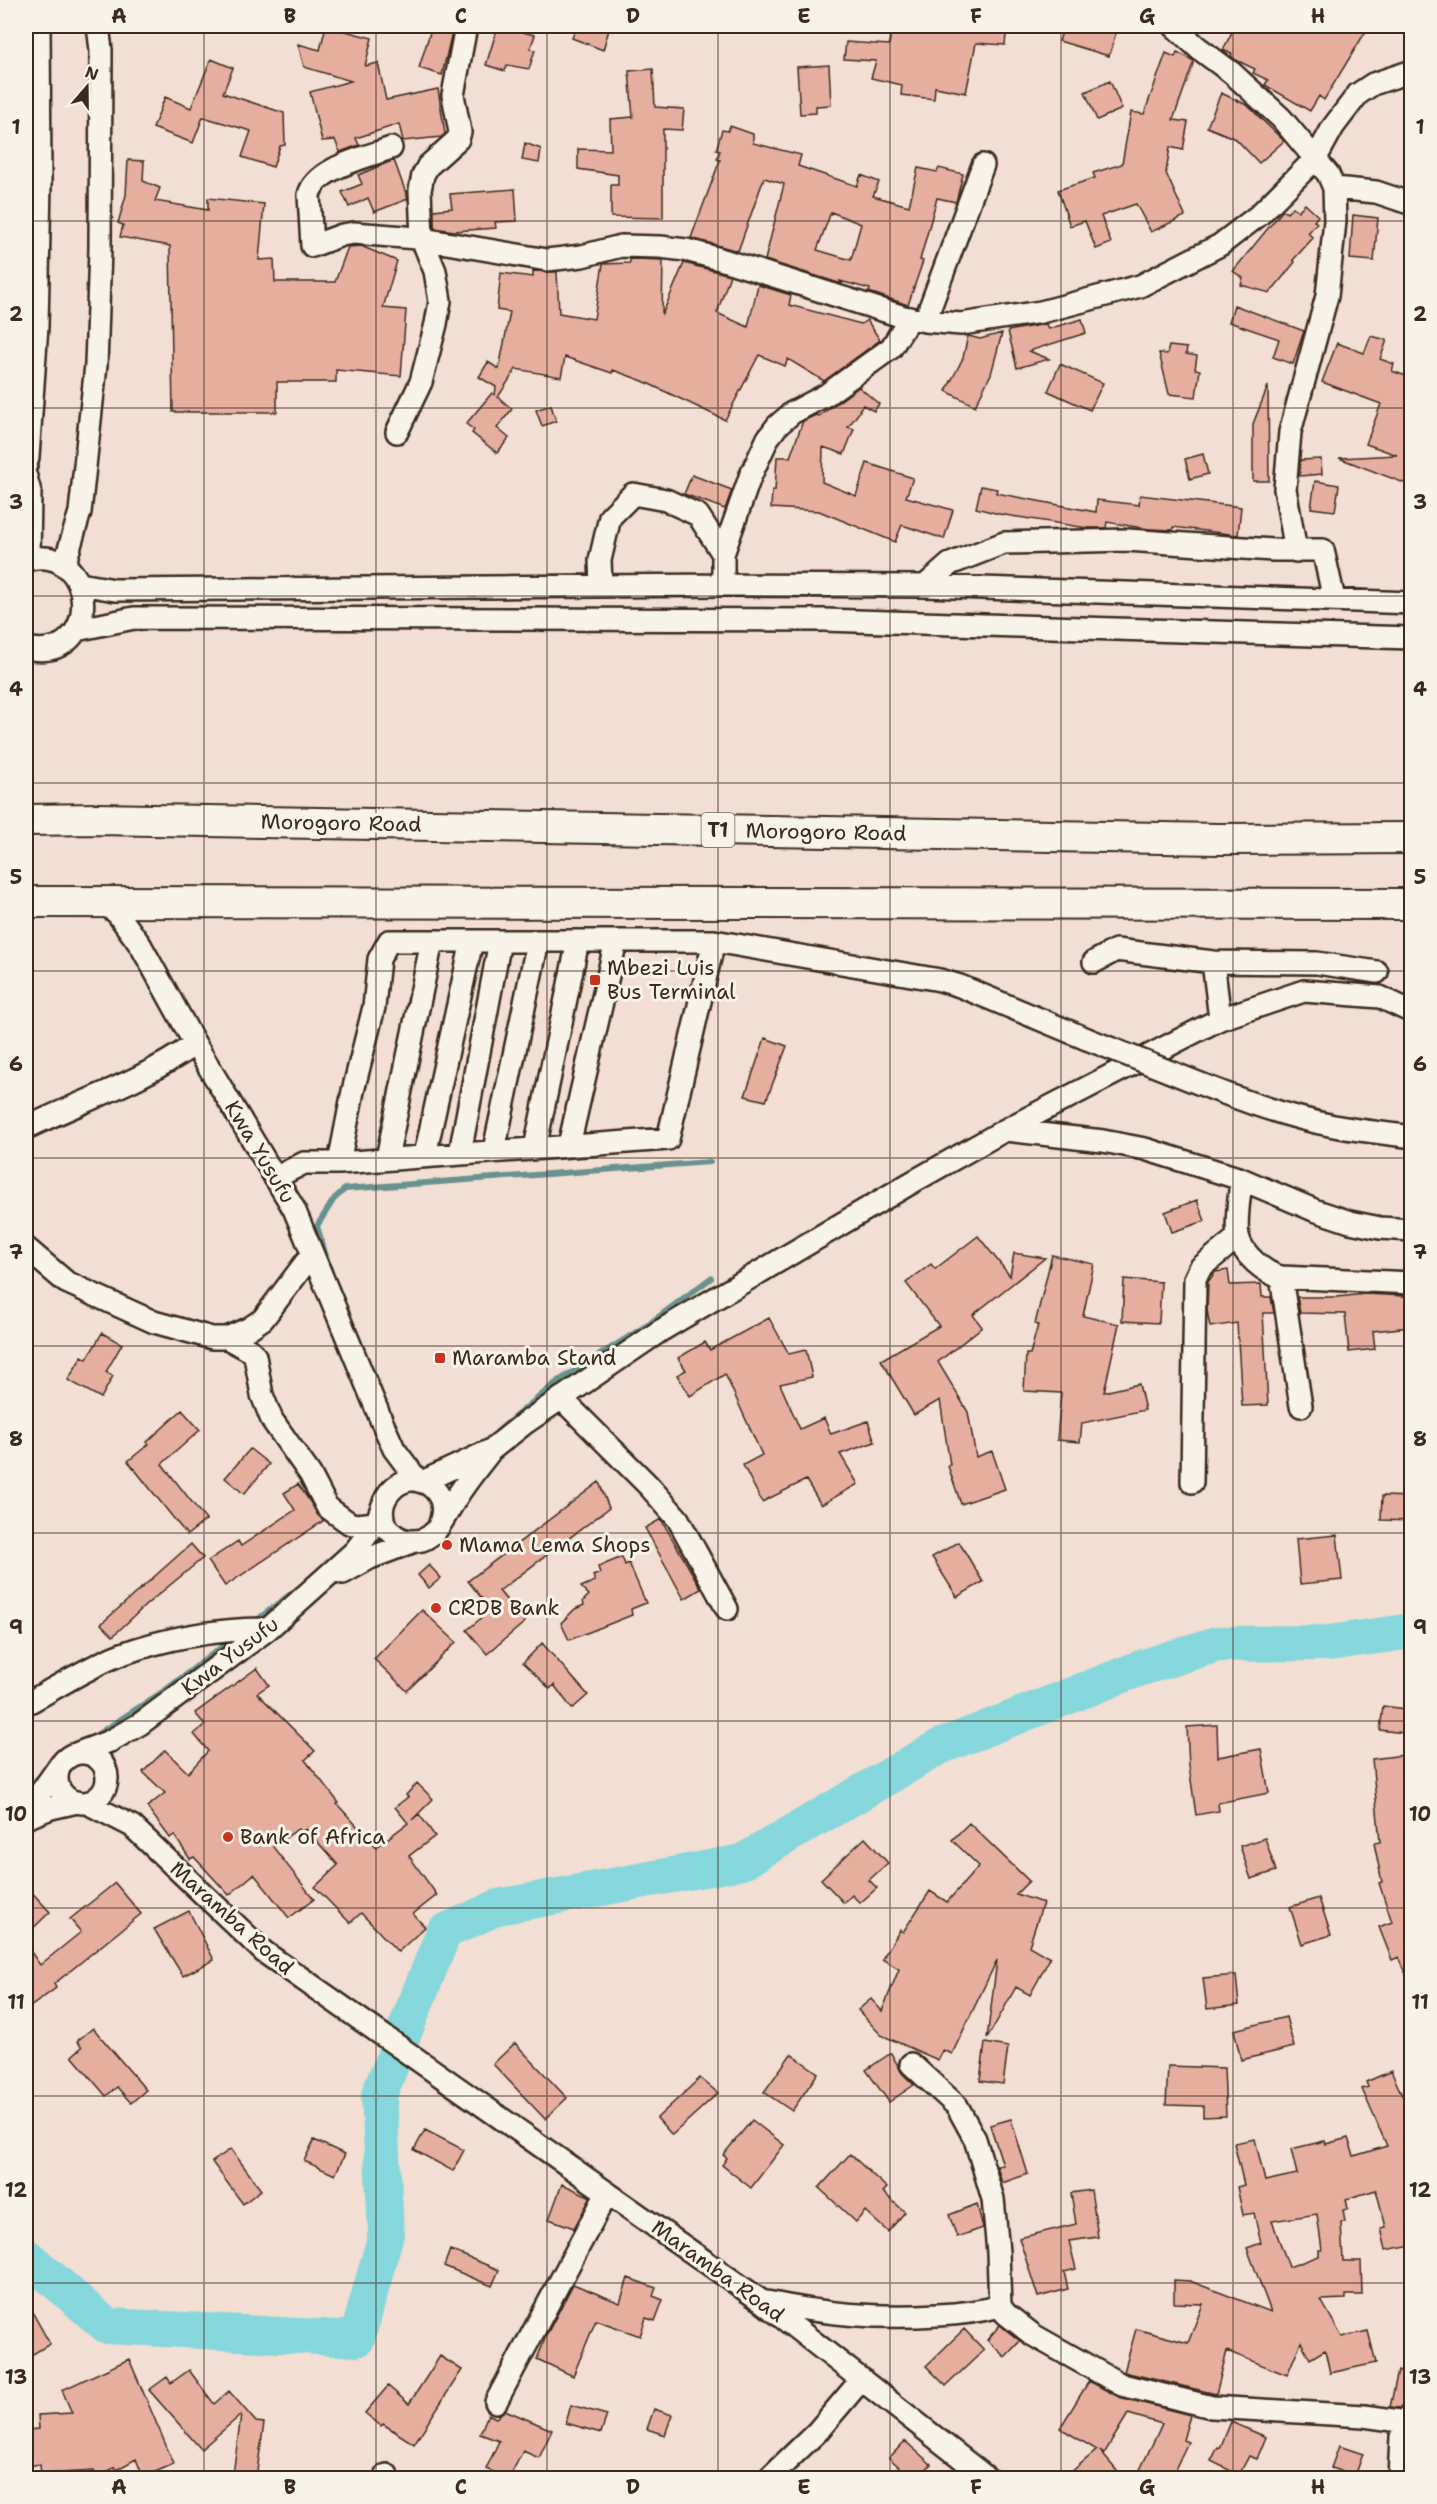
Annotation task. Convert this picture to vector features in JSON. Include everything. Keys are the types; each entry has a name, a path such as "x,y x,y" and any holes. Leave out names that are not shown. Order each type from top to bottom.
{"highway":[{"name":"Morogoro Road","path":"26,820 110,819 1206,839 1412,838"},
{"path":"26,902 1412,904"}],"street":[{"path":"26,465 39,26"},
{"path":"64,566 80,512 96,365 100,249 101,50 98,26"},
{"path":"397,432 427,365 440,301 435,271 422,239 420,190 423,175 428,166 458,139 460,132 453,95 466,26"},
{"path":"1174,26 1197,47 1232,73 1281,118 1316,158 1328,174 1334,188 1335,221 1327,296 1290,432 1285,489 1296,551"},
{"path":"391,148 332,170 318,178 311,187 309,195 312,246 354,233 422,239 547,260 582,256 621,246 686,250 917,319 961,324 1041,312 1140,286 1220,245 1259,214 1316,158 1333,127 1358,94 1373,84 1412,70"},
{"path":"723,585 723,554 761,451 777,426 792,413 826,395 891,348 917,319 983,165"},
{"path":"1334,188 1376,192 1412,204"},
{"path":"26,477 30,492 27,560 53,561 64,566 80,584 84,608 76,630 58,646 47,649 26,648"},
{"path":"601,586 600,560 610,517 633,494 666,500 698,515 723,554"},
{"path":"925,586 950,564 1004,543 1127,540 1296,551 1323,550 1334,599"},
{"path":"80,584 115,590 723,585 925,586 1412,603"},
{"path":"76,630 134,618 824,620 1412,638"},
{"name":"Kwa Yusufu","path":"102,902 117,914 141,946 195,1044 294,1209 394,1449 420,1481"},
{"path":"339,1163 353,1091 374,1006 379,959 389,941 714,941 940,980 960,986 1231,1097 1334,1126 1412,1137"},
{"path":"387,1158 432,941"},
{"path":"425,1155 472,941"},
{"path":"460,1153 500,941"},
{"path":"494,1150 538,941"},
{"path":"535,1148 578,941"},
{"path":"569,1145 616,941"},
{"path":"275,1178 304,1163 339,1163 668,1139 714,941"},
{"path":"1094,962 1116,950 1213,962 1317,963 1377,972"},
{"path":"1213,962 1220,1019"},
{"path":"227,1338 251,1351 255,1356 262,1395 272,1420 310,1474 327,1507 348,1523 356,1525 381,1509 398,1484 420,1481 491,1450 525,1423 660,1330 1005,1130 1220,1019 1304,991 1380,997 1412,1012"},
{"path":"26,1128 67,1108 129,1084 164,1066 195,1044"},
{"path":"1005,1130 1118,1143 1145,1149 1241,1179 1314,1210 1350,1222 1380,1228 1412,1230"},
{"path":"1241,1179 1238,1237 1260,1267 1269,1274 1281,1277 1412,1282"},
{"path":"1192,1482 1195,1279 1200,1268 1238,1237"},
{"path":"26,1248 66,1282 145,1318 212,1338 227,1338 248,1329 263,1319 312,1254"},
{"path":"1281,1277 1301,1406"},
{"path":"561,1398 649,1486 678,1519 726,1609"},
{"name":"Kwa Yusufu","path":"70,1758 110,1741 140,1724 268,1629 355,1551 381,1509 389,1485 390,1463 382,1422"},
{"path":"381,1509 384,1521 393,1534 407,1541 416,1541 430,1536 491,1450"},
{"path":"420,1481 432,1487 441,1500 443,1508 440,1524"},
{"name":"Kwa Yusufu","path":"318,1585 370,1558 416,1541"},
{"path":"26,1704 118,1656 168,1641 202,1635 268,1629"},
{"name":"Kwa Yusufu","path":"107,1778 140,1724"},
{"path":"26,1813 70,1758 88,1753 97,1757 104,1764 107,1778 103,1792 82,1802 51,1808 26,1818"},
{"path":"70,1758 57,1782 68,1799 82,1802"},
{"name":"Maramba Road","path":"107,1778 132,1826"},
{"name":"Maramba Road","path":"82,1802 132,1826 264,1952 323,1996 396,2043 760,2300 987,2478"},
{"path":"911,2064 957,2106 975,2139 993,2199 1000,2306 1006,2314 1033,2336 1122,2385 1212,2407 1409,2418 1400,2449 1399,2478"},
{"path":"496,2402 607,2193"},
{"path":"760,2300 842,2315 895,2318 979,2313 1000,2306"},
{"path":"769,2478 817,2432 862,2379"}],"building":[{"path":"326,26 372,38 365,66 378,63 386,100 438,89 445,134 441,137 403,141 399,124 356,138 359,145 340,152 335,140 322,141 310,92 351,81 304,67 298,44 320,50"},
{"path":"432,26 452,32 442,75 419,68"},
{"path":"498,26 535,35 530,49 535,50 529,69 507,65 505,71 486,65"},
{"path":"577,26 610,26 603,50 572,38"},
{"path":"892,26 1007,26 1005,45 976,43 966,93 935,87 934,99 901,95 902,85 871,78 876,61 844,59 846,42 889,45"},
{"path":"1064,26 1103,26 1117,29 1109,56 1059,41"},
{"path":"1235,26 1369,26 1324,100 1319,96 1310,111 1265,85 1268,80 1253,73 1255,69 1236,60 1231,56 1232,54 1223,50"},
{"path":"1177,52 1194,61 1173,120 1188,122 1183,150 1170,147 1166,173 1185,216 1151,232 1136,204 1101,216 1111,243 1096,249 1085,221 1070,226 1058,190 1095,178 1093,173 1122,164 1131,112 1144,114 1166,53 1175,57"},
{"path":"211,59 233,68 223,93 284,113 285,145 280,146 273,167 242,157 251,131 203,117 193,143 153,128 165,97 191,108"},
{"path":"829,65 831,105 816,106 816,113 800,114 797,67"},
{"path":"653,69 655,107 684,109 682,130 663,129 663,218 611,217 611,185 618,185 618,175 578,169 578,149 611,150 610,119 633,117 629,71"},
{"path":"1110,81 1122,109 1097,120 1085,92"},
{"path":"1221,93 1247,105 1284,141 1259,163 1236,139 1207,127"},
{"path":"730,126 753,134 753,143 801,155 798,166 857,186 861,175 879,182 873,196 909,206 918,168 937,172 939,168 963,174 956,202 937,198 920,260 923,261 908,305 869,292 870,289 840,281 842,284 765,260 784,184 764,178 738,251 691,238 720,160 717,159 720,151 716,150 722,130 728,131","holes":["831,212 861,224 851,260 817,250"]},
{"path":"525,143 541,149 539,163 522,160"},
{"path":"128,160 144,161 143,181 160,188 155,201 208,210 208,198 264,204 259,260 274,259 275,282 335,282 348,247 361,246 397,261 383,308 406,310 401,376 336,370 336,382 277,382 277,412 173,412 170,246 120,237 123,225 118,223 126,195"},
{"path":"394,160 408,199 374,212 368,198 349,207 342,192 362,184 358,175"},
{"path":"515,189 517,221 495,222 496,228 454,231 434,228 434,210 452,208 450,194"},
{"path":"1305,204 1318,216 1314,221 1317,223 1308,233 1313,238 1293,260 1295,262 1270,293 1241,285 1243,278 1233,271 1283,210 1287,213 1293,207 1298,211"},
{"path":"1353,215 1378,218 1374,261 1350,259"},
{"path":"630,259 663,260 662,315 684,263 730,275 717,313 748,327 758,285 791,295 789,305 861,324 867,320 880,340 824,381 788,359 785,366 759,355 725,420 643,381 565,357 561,377 516,369 498,397 512,409 497,428 509,438 497,453 472,433 474,430 466,424 492,393 495,395 496,387 479,377 488,362 499,369 510,312 497,310 501,273 533,277 533,271 557,272 559,313 594,319 603,264 630,263"},
{"path":"1234,305 1304,331 1293,364 1273,357 1279,339 1229,322"},
{"path":"1082,319 1086,333 1029,351 1049,359 1017,368 1008,331 1046,324 1048,329"},
{"path":"1002,333 991,374 975,406 946,391 963,358 968,336 980,339"},
{"path":"1371,336 1387,340 1380,359 1394,364 1392,371 1412,378 1412,486 1339,458 1397,455 1366,444 1381,404 1322,382 1337,343 1364,353"},
{"path":"1169,346 1187,348 1186,354 1197,356 1195,369 1200,370 1196,397 1169,394 1159,353 1167,354"},
{"path":"1060,364 1103,383 1090,410 1048,391"},
{"path":"1268,386 1269,481 1253,481 1253,424"},
{"path":"859,387 879,404 874,411 863,405 859,410 848,427 854,429 844,454 823,447 822,482 856,496 867,463 913,478 906,497 953,510 944,539 902,525 895,542 819,511 771,508 772,490 775,491 777,457 790,457 803,421 816,415 819,416"},
{"path":"551,405 556,421 542,426 536,410"},
{"path":"1203,454 1208,474 1190,479 1185,459"},
{"path":"1321,459 1322,474 1300,476 1300,460"},
{"path":"692,475 732,490 725,509 684,494"},
{"path":"1315,481 1339,485 1335,511 1311,508"},
{"path":"981,486 997,489 996,493 1096,512 1097,500 1139,505 1140,495 1241,507 1238,535 1173,527 1173,530 1149,529 1107,522 1106,528 1087,528 999,514 976,508"},
{"path":"765,1038 787,1046 766,1101 745,1096"},
{"path":"1197,1200 1205,1221 1172,1232 1165,1212"},
{"path":"978,1236 1010,1276 1014,1253 1045,1258 973,1315 982,1327 938,1362 968,1412 976,1457 992,1451 1005,1489 961,1504 948,1466 950,1465 940,1400 914,1415 881,1360 939,1326 906,1283 931,1264 935,1269"},
{"path":"1052,1255 1094,1264 1083,1316 1119,1324 1104,1392 1139,1384 1145,1410 1082,1423 1080,1442 1057,1440 1061,1393 1024,1391 1026,1354 1030,1354 1038,1325 1035,1324"},
{"path":"1228,1270 1230,1285 1261,1284 1262,1297 1271,1297 1274,1313 1263,1313 1268,1405 1242,1406 1237,1323 1210,1327 1207,1310 1208,1282 1215,1272"},
{"path":"1124,1279 1161,1282 1159,1323 1122,1321"},
{"path":"1365,1294 1406,1296 1410,1327 1373,1331 1375,1349 1349,1352 1345,1314 1300,1313 1297,1297 1337,1297"},
{"path":"769,1318 789,1354 806,1350 812,1377 780,1384 800,1429 824,1418 831,1434 868,1421 875,1442 840,1454 858,1484 821,1505 806,1480 762,1502 743,1465 762,1455 725,1374 690,1396 677,1375 686,1370 678,1358 705,1342 710,1350"},
{"path":"102,1333 122,1344 106,1372 113,1376 101,1398 68,1380 82,1356 87,1359"},
{"path":"182,1410 200,1430 162,1464 206,1520 187,1535 128,1461 149,1444 147,1442"},
{"path":"250,1449 269,1464 244,1494 225,1478"},
{"path":"599,1482 609,1508 499,1591 525,1622 487,1654 467,1630 491,1610 468,1581"},
{"path":"298,1484 323,1521 225,1586 208,1561 238,1541 241,1546 295,1510 284,1493"},
{"path":"1382,1496 1412,1497 1412,1521 1381,1520"},
{"path":"661,1519 701,1589 684,1599 645,1528"},
{"path":"1337,1535 1342,1580 1300,1584 1296,1539"},
{"path":"959,1542 983,1582 957,1597 932,1557"},
{"path":"191,1544 203,1558 147,1604 113,1636 101,1624"},
{"path":"622,1557 625,1565 629,1563 646,1603 631,1609 632,1615 569,1640 561,1623 575,1609 584,1605 583,1601 589,1595 581,1587 595,1581 593,1576 600,1573 598,1567"},
{"path":"429,1565 441,1578 429,1588 418,1575"},
{"path":"422,1610 456,1642 407,1691 374,1659"},
{"path":"542,1643 588,1695 572,1709 554,1685 550,1689 523,1663"},
{"path":"257,1668 269,1685 257,1693 315,1751 305,1760 339,1803 337,1804 376,1847 408,1823 395,1807 408,1797 406,1795 417,1783 433,1799 412,1820 419,1814 435,1836 409,1856 437,1895 413,1914 425,1927 398,1952 361,1913 350,1923 315,1887 338,1865 306,1829 301,1832 298,1829 273,1847 314,1899 289,1918 254,1874 229,1895 194,1857 190,1859 174,1835 170,1838 147,1807 165,1793 143,1772 165,1750 188,1773 208,1751 194,1734 205,1725 195,1713"},
{"path":"1383,1706 1412,1710 1412,1734 1380,1730"},
{"path":"1217,1725 1218,1757 1261,1749 1269,1793 1218,1803 1219,1811 1196,1815 1189,1766 1187,1727"},
{"path":"1412,1754 1412,1781 1405,1782 1412,1847 1411,1986 1399,1957 1392,1960 1379,1927 1392,1922 1379,1883 1382,1882 1374,1843 1380,1842 1372,1759"},
{"path":"969,1823 1029,1881 1016,1894 1043,1903 1029,1946 1050,1958 1030,1995 1016,1987 987,2039 997,1960 952,2054 943,2050 938,2060 881,2035 858,2010 871,1999 882,2011 899,1969 882,1959 900,1930 903,1932 930,1891 947,1902 979,1866 952,1840"},
{"path":"865,1838 888,1863 869,1880 877,1888 860,1903 852,1895 844,1903 821,1879"},
{"path":"1265,1838 1276,1871 1251,1879 1240,1846"},
{"path":"115,1883 141,1914 54,1984 56,1988 26,2010 26,1945 40,1965 81,1932 70,1919"},
{"path":"26,1886 50,1912 26,1935"},
{"path":"1319,1898 1331,1935 1302,1944 1290,1907"},
{"path":"189,1911 214,1960 183,1976 154,1929"},
{"path":"1236,1975 1239,2005 1207,2009 1203,1978"},
{"path":"1286,2017 1294,2047 1241,2060 1234,2030"},
{"path":"93,2028 146,2090 131,2103 117,2087 106,2096 72,2056 82,2047 77,2041"},
{"path":"515,2043 567,2098 545,2119 493,2064"},
{"path":"985,2043 1008,2047 1003,2084 980,2081"},
{"path":"891,2053 902,2073 914,2085 889,2102 866,2070"},
{"path":"791,2054 818,2073 792,2111 764,2092"},
{"path":"1168,2066 1224,2068 1226,2116 1203,2117 1203,2106 1166,2105"},
{"path":"1391,2071 1412,2117 1412,2245 1386,2250 1381,2228 1386,2227 1376,2190 1346,2199 1348,2209 1343,2210 1345,2222 1341,2222 1343,2261 1361,2261 1362,2295 1346,2295 1346,2299 1321,2300 1342,2337 1368,2331 1376,2363 1330,2373 1325,2350 1310,2359 1301,2342 1287,2375 1227,2351 1216,2394 1124,2372 1136,2329 1188,2343 1203,2304 1174,2303 1174,2280 1190,2281 1271,2312 1247,2248 1261,2243 1254,2213 1243,2215 1237,2187 1244,2185 1234,2143 1255,2139 1265,2181 1297,2174 1291,2149 1348,2138 1354,2156 1387,2146 1362,2089 1368,2087 1366,2082","holes":["1317,2214 1322,2250 1319,2250 1319,2256 1289,2267 1272,2221"]},
{"path":"700,2078 718,2093 672,2135 657,2118"},
{"path":"1011,2119 1028,2174 1002,2183 997,2166 1003,2165 990,2125"},
{"path":"752,2120 784,2145 751,2188 722,2165 727,2158 723,2155"},
{"path":"425,2130 464,2150 453,2171 414,2150"},
{"path":"314,2140 345,2154 335,2175 304,2161"},
{"path":"231,2149 261,2190 243,2204 212,2162"},
{"path":"850,2154 887,2188 883,2192 905,2212 888,2232 865,2211 856,2222 819,2188"},
{"path":"562,2184 591,2197 574,2228 549,2219"},
{"path":"1091,2190 1098,2237 1069,2241 1076,2269 1064,2272 1068,2289 1038,2297 1019,2238 1076,2224 1071,2193"},
{"path":"977,2204 983,2228 957,2237 949,2215"},
{"path":"450,2250 499,2270 492,2286 444,2266"},
{"path":"628,2278 656,2288 653,2296 663,2300 655,2321 646,2318 640,2336 596,2320 573,2376 537,2359 546,2336 573,2284 620,2303"},
{"path":"26,2301 50,2344 26,2358"},
{"path":"1000,2325 1020,2341 1005,2357 987,2340"},
{"path":"964,2329 984,2350 946,2386 926,2366"},
{"path":"440,2356 462,2370 414,2444 383,2424 381,2426 365,2413 388,2386 409,2404"},
{"path":"129,2359 174,2464 143,2477 136,2459 116,2470 115,2467 98,2478 94,2471 41,2474 40,2465 26,2465 26,2430 39,2429 38,2415 72,2413 62,2390"},
{"path":"189,2370 214,2404 229,2391 256,2422 264,2423 256,2478 233,2475 241,2415 201,2449 149,2390 167,2377 171,2383"},
{"path":"1398,2371 1412,2377 1410,2400 1400,2408 1390,2407"},
{"path":"1089,2381 1119,2397 1190,2415 1183,2440 1188,2442 1171,2478 1136,2478 1162,2424 1128,2414 1104,2454 1100,2451 1123,2478 1064,2478 1097,2450 1060,2428"},
{"path":"571,2405 607,2415 601,2433 566,2423"},
{"path":"654,2409 672,2415 665,2435 647,2429"},
{"path":"505,2410 552,2430 539,2458 523,2451 509,2478 486,2469 499,2441 480,2434 488,2414 496,2418"},
{"path":"1231,2422 1266,2437 1257,2459 1249,2456 1239,2475 1211,2461 1218,2447 1220,2448"},
{"path":"905,2441 931,2464 918,2478 912,2478 889,2458"},
{"path":"1339,2446 1363,2454 1355,2476 1331,2468"}],"waterway":[{"path":"331,1273 317,1226 334,1199 345,1189 710,1162"},
{"path":"498,1431 557,1382 649,1324 711,1278"},
{"path":"253,1623 297,1589"},
{"path":"26,2256 107,2326 357,2339 386,2234 379,2095 444,1932 498,1907 742,1862 939,1747 1138,1669 1217,1644 1329,1643 1412,1631"},
{"path":"92,1738 167,1689 235,1637"},
{"path":"26,1789 43,1774"}],"place":[{"name":"Mbezi Luis Bus Terminal","path":"595,980"},
{"name":"Maramba Stand","path":"440,1358"},
{"name":"Mama Lema Shops","path":"447,1545"},
{"name":"CRDB Bank","path":"436,1608"},
{"name":"Bank of Africa","path":"228,1837"}]}
